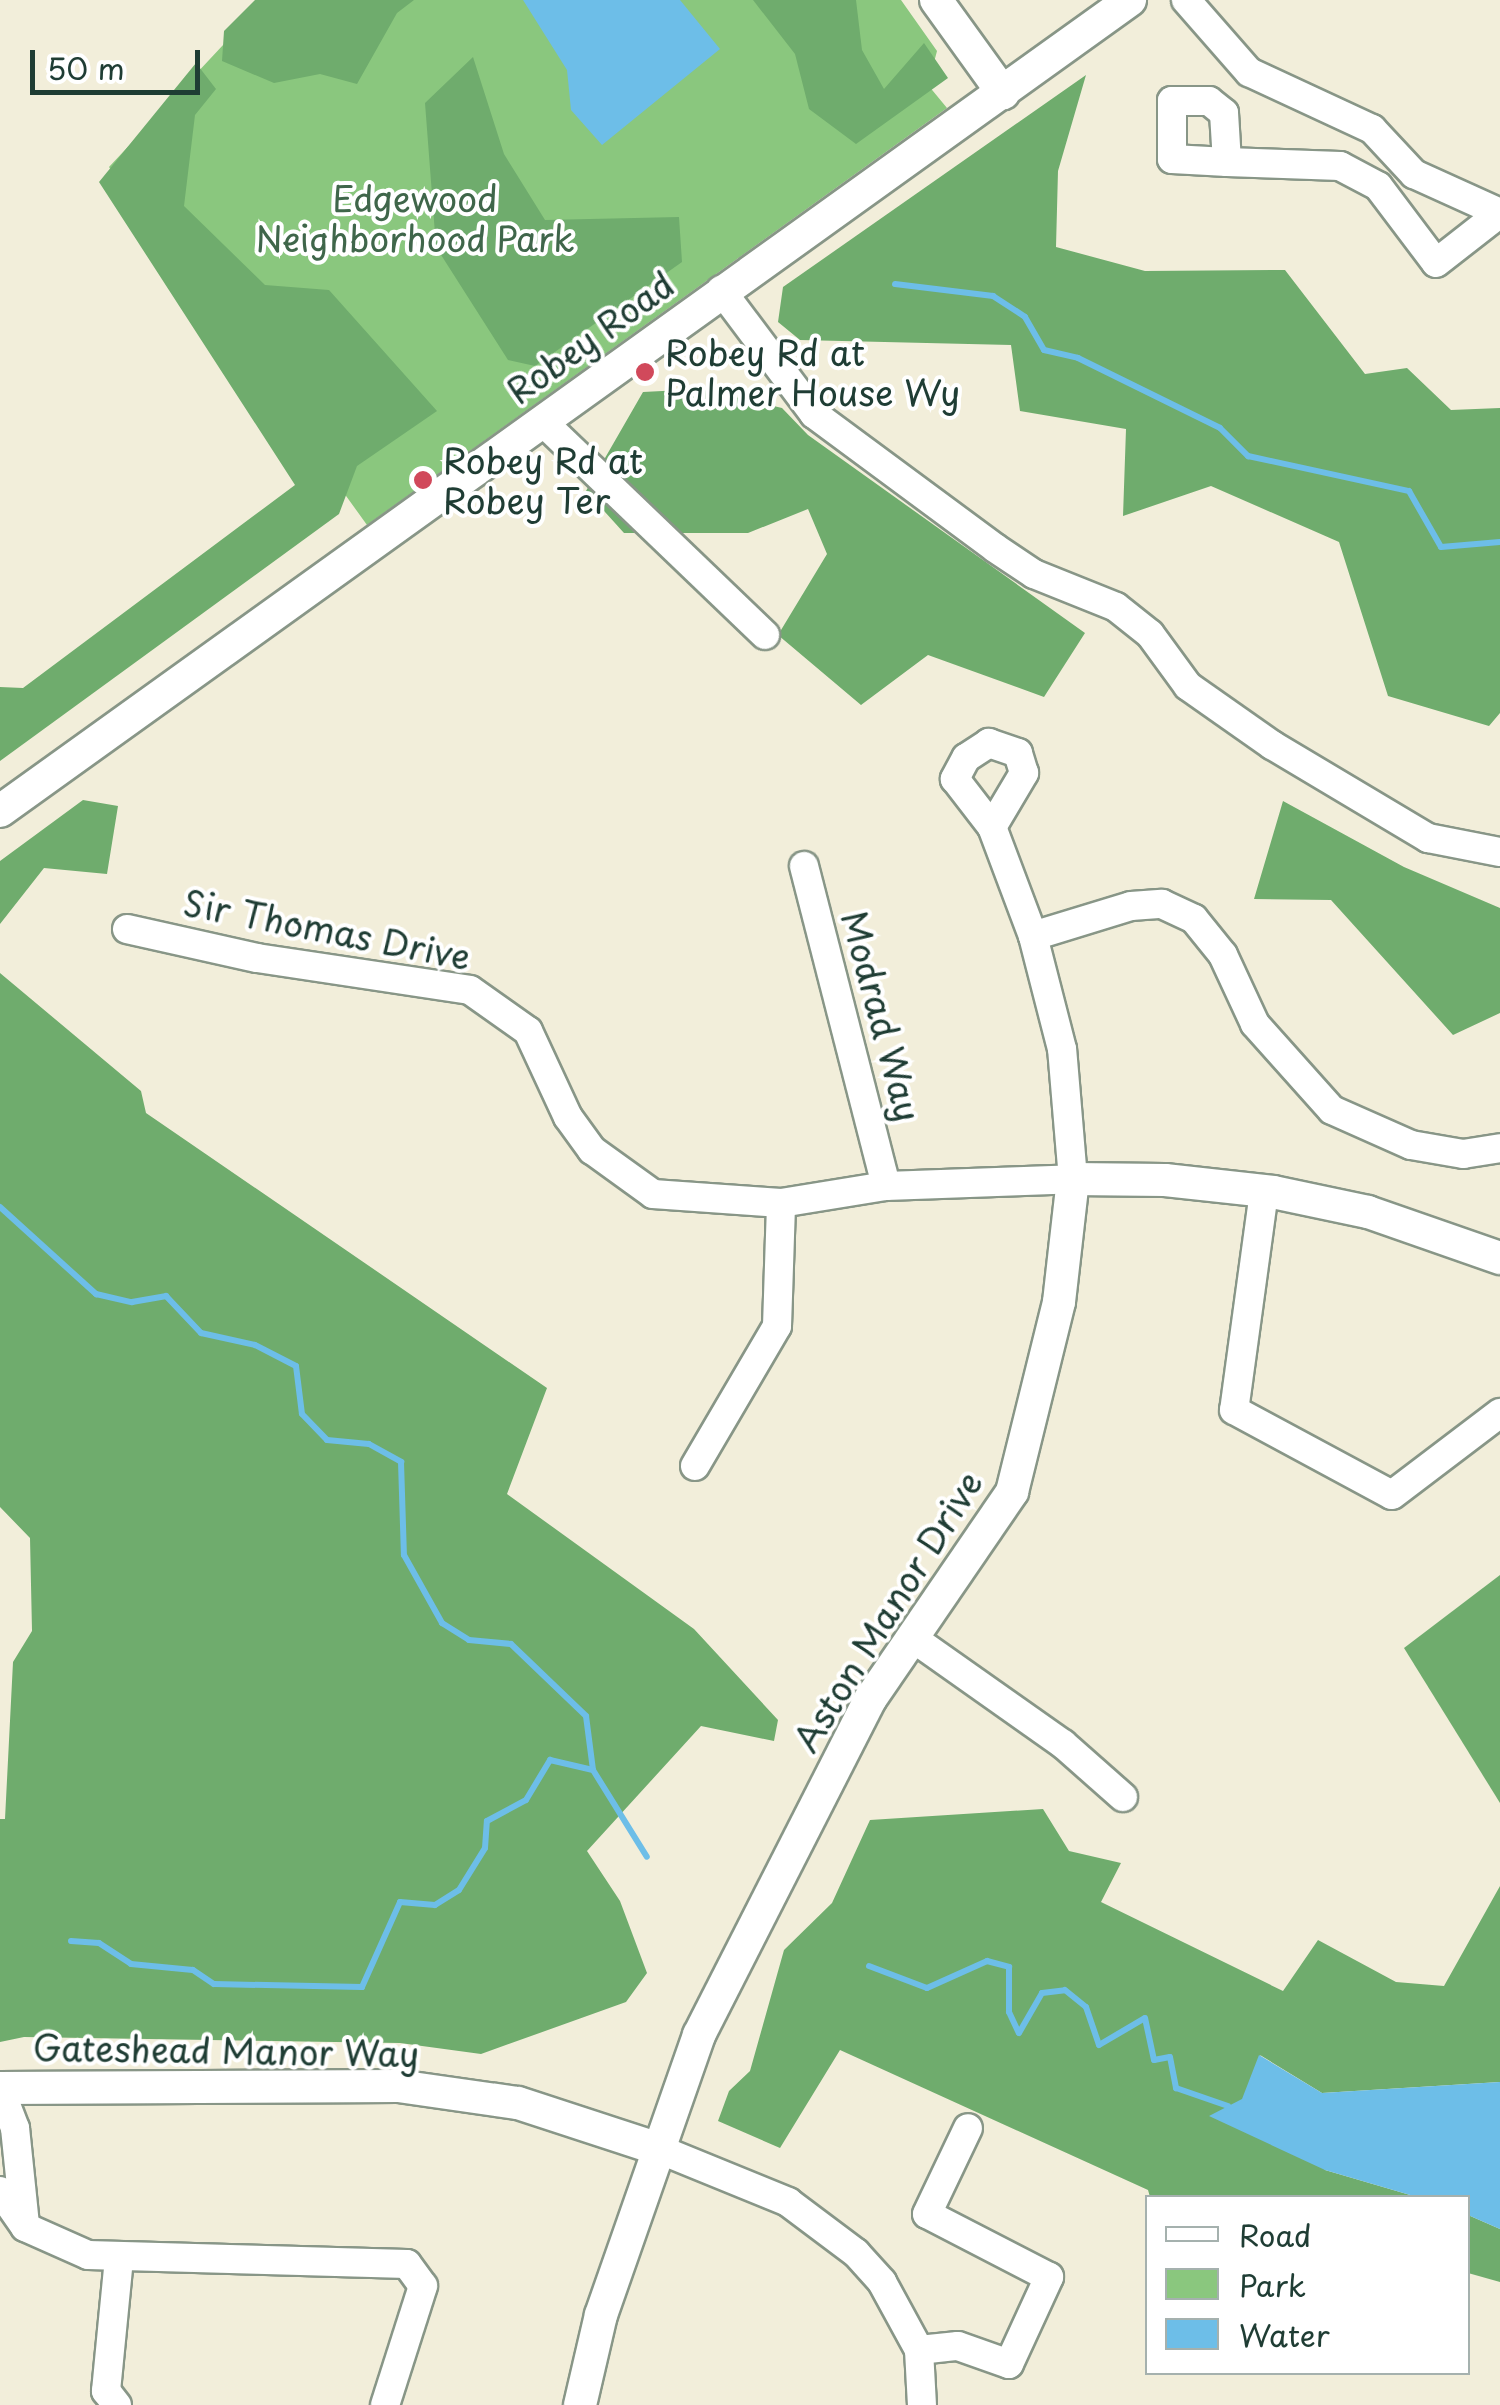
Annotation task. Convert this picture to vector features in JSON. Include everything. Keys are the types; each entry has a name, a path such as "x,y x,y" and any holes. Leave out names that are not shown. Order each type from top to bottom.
{"street":[{"path":"936,0 1004,93"},
{"name":"Robey Road","path":"0,812 721,290 1130,0"},
{"path":"1186,0 1249,72 1372,129 1414,174 1500,213 1436,262 1378,186 1340,166 1226,162"},
{"path":"721,290 814,414 995,548 1034,574 1116,607 1150,634 1188,686 1288,754 1428,838 1500,852"},
{"path":"542,421 765,635"},
{"name":"Aston Manor Drive","path":"580,2405 656,2148 756,1917 872,1698 1012,1492 1059,1302 1073,1180 1062,1049 1033,936 992,827"},
{"name":"Modrad Way","path":"804,866 886,1186"},
{"path":"1033,936 1130,906 1162,904 1194,919 1224,955 1255,1024 1332,1110 1411,1145 1463,1154 1500,1148"},
{"name":"Sir Thomas Drive","path":"128,929 257,958 470,990 528,1031 568,1118 592,1150 654,1194 781,1203 886,1186 1073,1180"},
{"path":"1073,1180 1165,1180 1264,1192 1368,1212 1500,1258"},
{"path":"1264,1192 1234,1410 1392,1495 1500,1413"},
{"path":"695,1466 777,1326 781,1203"},
{"path":"914,1639 1062,1744 1124,1797"},
{"name":"Gateshead Manor Way","path":"0,2088 398,2086 518,2104 656,2148 788,2202 856,2252 882,2282 919,2350"},
{"path":"0,2088 15,2128 25,2227"},
{"path":"922,2405 919,2350 958,2346 1009,2364 1050,2277 927,2214 968,2128"},
{"path":"0,2191 25,2227 46,2241 119,2259 407,2264 423,2286 385,2405"},
{"path":"117,2405 106,2391 119,2259"}],"green space":[{"path":"255,0 414,0 397,13 357,84 320,74 274,83 222,61 224,31"},
{"name":"Edgewood Neighborhood Park","path":"265,0 901,0 937,51 928,85 947,108 367,525 109,167"},
{"path":"753,0 856,0 862,50 884,89 924,43 948,78 856,144 809,109 795,54"},
{"path":"473,57 504,154 545,220 679,217 682,262 535,366 508,360 436,247 425,103"},
{"path":"196,63 216,89 195,115 184,206 265,285 329,290 437,411 357,466 339,514 0,761 0,687 23,688 295,485 99,182"},
{"path":"1086,75 1058,171 1056,247 1145,271 1285,270 1365,374 1407,368 1451,410 1500,408 1500,713 1489,726 1388,696 1339,542 1211,486 1123,516 1126,429 1020,411 1011,345 800,340 778,322 783,287"},
{"path":"701,389 782,408 808,435 1085,633 1044,697 928,655 861,705 778,635 827,554 808,509 748,533 624,533 586,491 643,392"},
{"path":"83,800 118,806 107,874 44,868 0,924 0,861"},
{"path":"1283,801 1404,867 1500,908 1500,1013 1453,1035 1331,900 1254,899"},
{"path":"0,973 141,1091 146,1113 547,1388 507,1494 694,1629 778,1720 774,1741 701,1726 587,1851 620,1901 647,1973 626,2002 481,2054 400,2043 24,2037 0,2042 0,1819 5,1819 13,1662 32,1631 30,1538 0,1507"},
{"path":"1500,1575 1500,1803 1404,1648"},
{"path":"1043,1809 1069,1851 1121,1863 1101,1902 1283,1991 1318,1940 1396,1982 1444,1986 1500,1886 1500,2082 1322,2093 1260,2055 1325,2170 1410,2195 1149,2195 1148,2190 840,2050 780,2148 718,2121 729,2091 750,2071 784,1950 832,1903 870,1820"},
{"path":"1470,2216 1500,2229 1500,2282 1470,2274"}],"water":[{"path":"523,0 680,0 720,49 602,145 571,110 567,70"},
{"path":"1259,2055 1322,2093 1500,2082 1500,2229 1470,2216 1470,2195 1410,2195 1325,2170 1209,2116 1242,2099"}],"waterway":[{"path":"895,284 993,296 1025,317 1044,350 1078,358 1220,428 1248,456 1409,491 1441,547 1500,542"},
{"path":"0,1207 96,1294 132,1302 166,1296 201,1333 255,1345 296,1366 302,1414 327,1440 369,1444 401,1462 404,1555 442,1623 469,1640 511,1644 586,1716 593,1770 647,1857"},
{"path":"71,1941 99,1943 131,1964 193,1970 214,1984 362,1987 400,1902 435,1905 459,1890 485,1848 487,1821 526,1800 550,1760 593,1770"},
{"path":"869,1966 927,1988 987,1961 1009,1967 1009,2012 1019,2033 1042,1993 1065,1990 1086,2007 1099,2045 1145,2018 1154,2060 1170,2057 1176,2088 1228,2106"}],"place":[{"name":"Robey Rd at Palmer House Wy","path":"645,372"},
{"name":"Robey Rd at Robey Ter","path":"423,480"}]}
